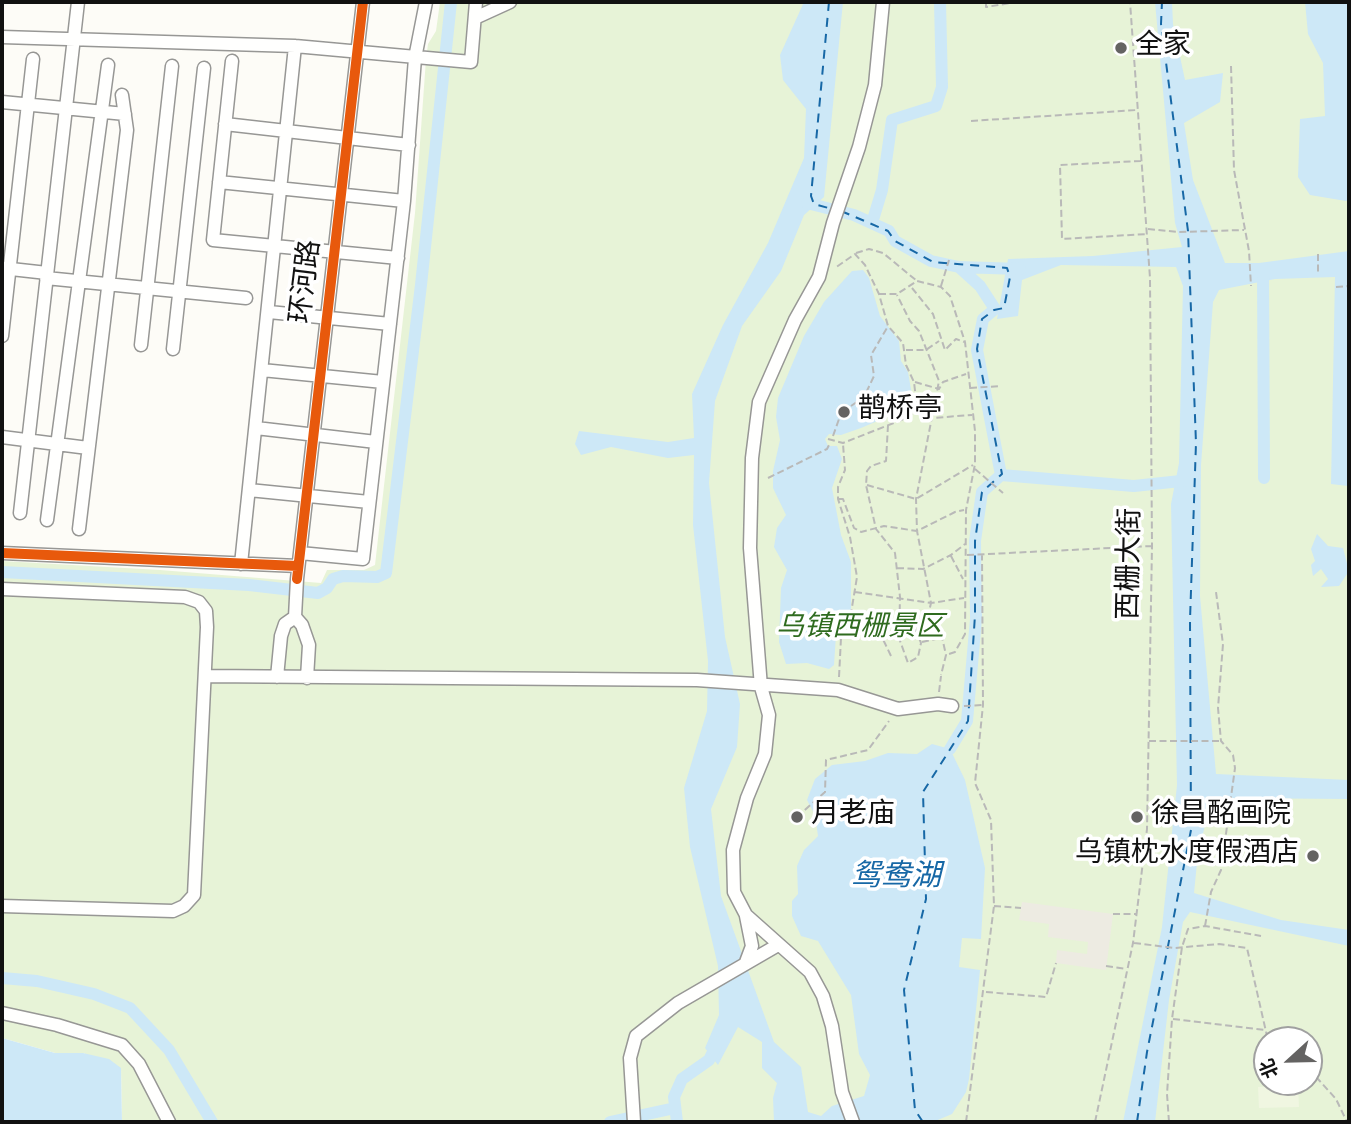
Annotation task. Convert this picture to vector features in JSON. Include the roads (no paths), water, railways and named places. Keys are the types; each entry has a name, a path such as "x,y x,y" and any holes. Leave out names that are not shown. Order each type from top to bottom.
{"street":[{"path":"20,513 78,2"},
{"name":"环河路","path":"295,617 363,2"},
{"path":"300,553 363,559 404,201 415,58 426,2"},
{"path":"2,37 295,46 471,62 476,2"},
{"path":"475,18 510,2"},
{"path":"746,962 752,946 746,915 734,892 733,850 747,798 765,754 769,715 761,687 750,548 752,458 758,402 795,320 819,277 875,85 883,2"},
{"path":"241,564 295,46"},
{"path":"2,336 5,269 33,59"},
{"path":"232,61 213,240 398,258"},
{"path":"47,520 108,65"},
{"path":"141,345 172,66"},
{"path":"173,349 204,68"},
{"path":"79,529 127,130 122,95"},
{"path":"2,103 125,114"},
{"path":"225,124 409,145"},
{"path":"219,181 404,201"},
{"path":"5,269 79,282 246,298"},
{"path":"269,312 390,324"},
{"path":"262,370 383,382"},
{"path":"256,428 376,442"},
{"path":"2,437 88,448"},
{"path":"249,490 369,502"},
{"path":"2,553 241,564 298,573"},
{"path":"2,589 186,597 199,602 206,611 194,895 184,906 173,911 2,906"},
{"path":"277,677 281,636 285,624 295,617 302,625 309,645 307,678"},
{"path":"205,676 697,680 761,687 838,690 898,709 938,704 952,706"},
{"path":"746,915 810,972 823,996 832,1026 842,1092 853,1122"},
{"path":"634,1122 630,1058 636,1036 659,1016 778,945"},
{"path":"2,1013 57,1025 122,1045 139,1064 169,1122"}],"water":[{"name":"鸳鸯湖","path":"804,2 843,2 824,197 804,215 781,271 742,326 715,401 709,483 725,637 740,704 737,747 711,809 721,896 774,1042 801,1067 808,1112 821,1116 832,1106 864,1096 870,1075 859,1054 851,995 818,941 801,936 792,916 792,901 798,894 797,866 804,850 818,836 815,815 807,800 815,779 832,765 865,761 888,753 917,754 932,744 950,749 965,780 985,868 981,939 962,938 959,967 980,970 969,1079 966,1092 952,1114 933,1122 774,1122 773,1098 777,1083 762,1068 762,1042 738,1027 718,1065 705,1048 719,1015 718,966 690,847 684,788 707,711 708,661 693,525 694,455 668,458 611,447 581,455 575,444 579,431 668,442 694,438 692,394 723,325 768,243 804,158 806,109 783,80 780,55"},
{"path":"1155,2 1172,2 1173,24 1185,80 1223,73 1220,102 1184,123 1193,180 1225,263 1259,263 1349,251 1349,494 1348,486 1331,484 1335,277 1275,279 1219,290 1213,302 1201,465 1200,596 1216,774 1349,780 1349,799 1212,798 1198,853 1194,893 1281,920 1349,930 1349,946 1190,912 1183,922 1169,1000 1155,1122 1123,1122 1162,927 1177,785 1171,504 1179,463 1183,286 1176,267 1061,265 1022,280 1018,316 997,319 1008,259 1093,256 1182,247 1175,223"},
{"path":"1305,2 1348,2 1349,199 1346,201 1310,195 1298,177 1300,119 1325,116 1323,63 1308,34"},
{"path":"863,270 869,278 880,316 899,341 901,361 908,372 913,401 908,408 841,435 829,434 825,439 828,446 837,446 842,459 832,488 841,535 851,562 851,611 844,615 843,631 836,635 834,665 829,669 807,663 786,664 779,642 781,588 787,570 774,547 777,528 786,515 773,488 773,471 780,440 776,417 778,398 804,336 824,302 852,271"},
{"path":"1317,534 1328,546 1343,548 1349,571 1339,586 1321,587 1328,579 1321,569 1313,576 1311,565 1315,561 1311,549"},
{"path":"2,1038 55,1053 83,1053 109,1059 121,1068 122,1122 2,1122"}],"waterway":[{"path":"2,572 249,585 318,593 327,588 333,579 343,576 377,577 386,573 421,285 451,2"},
{"path":"872,223 882,190 892,120 936,106 942,87 940,2"},
{"path":"807,203 854,215 889,231 895,241 931,261 959,267 980,286 995,309 983,319 977,350 1001,475"},
{"path":"959,267 1020,269"},
{"path":"1263,269 1264,478"},
{"path":"950,749 967,721 976,619 975,541 982,492 1001,475 1134,486 1190,480"},
{"path":"2,978 37,981 94,994 130,1008 169,1050 212,1122"},
{"path":"677,1122 674,1097 682,1079 709,1060 718,1042"},
{"path":"610,1122 675,1108"}],"place":[{"name":"全家","path":"1121,48"},
{"name":"鹊桥亭","path":"844,412"},
{"name":"月老庙","path":"797,817"},
{"name":"徐昌酩画院","path":"1137,817"},
{"name":"乌镇枕水度假酒店","path":"1313,856"}],"park label":[{"name":"乌镇西栅景区","path":"860,630"}]}
